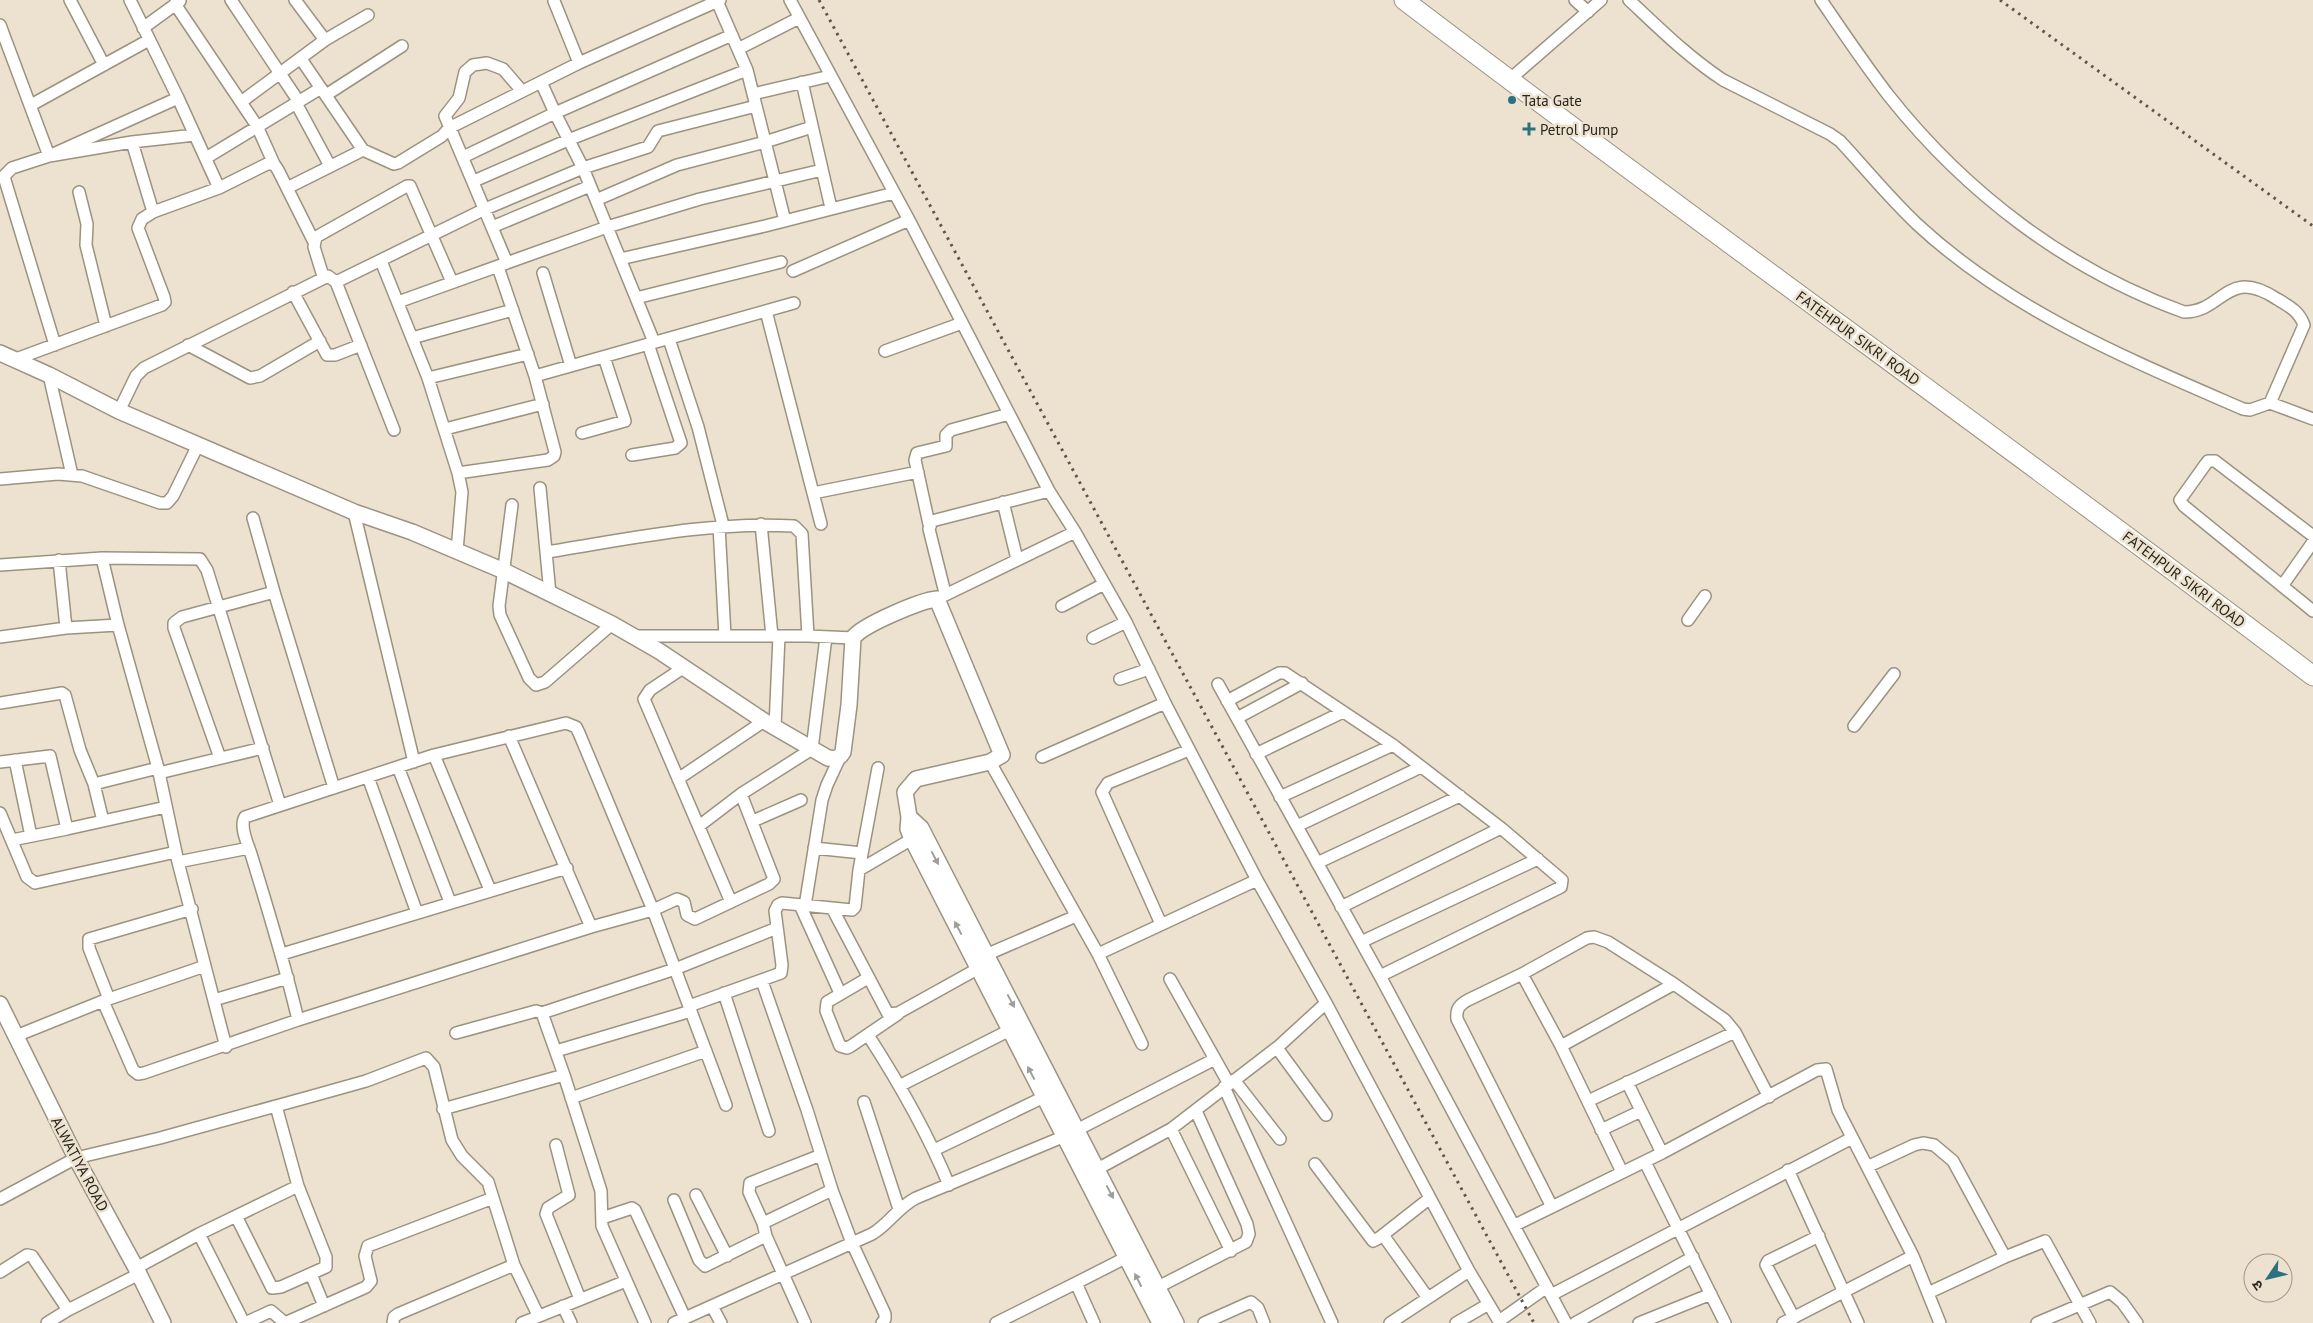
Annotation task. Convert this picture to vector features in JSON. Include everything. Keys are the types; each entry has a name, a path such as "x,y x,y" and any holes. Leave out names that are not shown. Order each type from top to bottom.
{"main road":[{"name":"FATEHPUR SIKRI ROAD","path":"1404,0 1508,80 2189,581 2313,676"}],"street":[{"path":"70,0 104,65"},
{"path":"130,0 219,188"},
{"path":"231,0 281,75 330,166"},
{"path":"295,0 326,40"},
{"path":"790,0 909,220 1049,491 1075,532 1126,622 1189,750 1258,880 1326,1003 1487,1305 1500,1322 1549,1291 1679,1229 1852,1138"},
{"path":"1575,0 1588,12"},
{"path":"1508,80 1601,0"},
{"path":"1629,0 1682,49 1708,70 1723,80 1830,134 1840,142 1917,224 1993,283 2029,306 2113,353 2243,409 2250,410 2270,403 2313,419"},
{"path":"1821,0 1874,77 1921,132 1988,199 2038,237 2104,276 2184,312 2200,309 2231,289 2244,287 2262,289 2297,311 2304,325 2303,331 2270,403"},
{"path":"554,1 579,63"},
{"path":"301,59 362,150 394,164 442,136 449,128 522,91 698,4 719,1 747,70 784,221"},
{"path":"143,28 178,2 257,126 274,164 314,242 324,276"},
{"path":"241,102 281,75 326,40 368,15"},
{"path":"738,49 799,18"},
{"path":"0,25 49,156"},
{"path":"463,157 555,113 732,35"},
{"path":"31,105 149,40"},
{"path":"206,158 297,102 323,91 402,46"},
{"path":"458,473 551,458 555,452 535,376 513,310 492,227 445,116 458,98 466,72 473,65 487,63 503,69 522,91"},
{"path":"474,181 568,140 747,70"},
{"path":"753,94 830,76"},
{"path":"541,82 583,168 636,298 681,443 675,448 632,455"},
{"path":"802,82 831,208"},
{"path":"55,345 5,180 8,171 49,156 178,98"},
{"path":"336,282 485,209 583,168 648,147 658,131 756,106"},
{"path":"596,200 677,164 765,142 812,127"},
{"path":"49,156 132,142 195,135"},
{"path":"132,142 153,212"},
{"path":"287,188 362,150"},
{"path":"16,359 158,307 165,302 138,228 142,219 153,212 219,188 267,164 274,164"},
{"path":"398,302 607,227 700,198 822,170"},
{"path":"314,242 316,237 410,186 433,234 452,282"},
{"path":"492,227 590,186"},
{"path":"79,192 87,229 86,245 106,326"},
{"path":"620,259 894,193"},
{"path":"793,271 909,220"},
{"path":"381,261 428,378 458,473 462,492 457,551"},
{"path":"636,298 781,262"},
{"path":"543,274 572,366"},
{"path":"119,411 139,371 324,276 328,276 336,282 394,430"},
{"path":"294,292 325,352 330,356 360,345"},
{"path":"535,376 794,303"},
{"path":"412,338 513,310"},
{"path":"766,311 821,524"},
{"path":"885,351 962,323"},
{"path":"669,339 698,427 721,526 725,636"},
{"path":"188,345 250,378 320,342"},
{"path":"0,353 49,375 119,411 354,512 504,571 634,636 770,724 828,758 840,757"},
{"path":"428,378 528,354"},
{"path":"582,433 625,421 604,357"},
{"path":"49,375 72,475"},
{"path":"445,429 543,404"},
{"path":"1009,414 951,430 946,435 946,446 917,453 915,460 929,524 941,596 1002,752 1001,758 990,762 916,779 905,792 909,817 908,829 980,961 1133,1254 1160,1323"},
{"path":"0,476 72,475 92,478 160,503 167,503 173,496 198,445"},
{"path":"2313,536 2215,461 2208,462 2205,465 2180,500 2184,506 2313,611"},
{"path":"813,493 918,472"},
{"path":"540,488 550,594"},
{"path":"929,524 937,519 1049,491"},
{"path":"1003,502 1017,560"},
{"path":"512,505 499,606 500,616 528,678 533,683 540,685 545,682 612,624"},
{"path":"354,512 414,762"},
{"path":"253,518 334,788"},
{"path":"761,524 775,636 770,724"},
{"path":"547,552 721,526 761,524 794,526 801,531 808,636"},
{"path":"634,636 826,636 853,638 873,622 941,596 1075,532"},
{"path":"2282,586 2313,542"},
{"path":"102,558 118,625 159,771 177,857 192,909 226,1047"},
{"path":"0,565 102,558 200,559 206,570 280,805"},
{"path":"59,560 66,628"},
{"path":"1062,606 1104,584"},
{"path":"220,758 174,628 174,623 177,619 274,592"},
{"path":"1688,620 1705,596"},
{"path":"1093,638 1126,622"},
{"path":"0,636 66,628 118,625"},
{"path":"812,749 826,636"},
{"path":"840,993 802,905 826,785 843,752 849,705 853,638"},
{"path":"682,668 650,690 644,699 731,902"},
{"path":"1120,679 1149,669"},
{"path":"1227,701 1279,673 1285,672 1393,745 1501,828 1560,878 1563,885 1380,976"},
{"path":"1854,726 1894,674"},
{"path":"1237,718 1302,683"},
{"path":"1218,684 1380,976 1515,1224 1566,1323"},
{"path":"0,703 66,695 80,750 94,784 103,821"},
{"path":"1042,757 1165,703"},
{"path":"1256,754 1343,712"},
{"path":"298,1020 282,954 249,848 243,820 280,805 398,768 434,754 566,723 576,727 653,910 726,1105"},
{"path":"678,779 770,724"},
{"path":"509,736 591,927"},
{"path":"1280,797 1393,745"},
{"path":"94,784 263,748"},
{"path":"699,826 741,794 812,749"},
{"path":"1161,924 1102,792 1108,783 1189,750"},
{"path":"434,754 490,890"},
{"path":"0,762 50,756 67,829"},
{"path":"15,760 31,836"},
{"path":"990,762 1098,954 1142,1044"},
{"path":"1297,826 1421,767"},
{"path":"398,768 450,902"},
{"path":"556,1051 690,1008 724,993 778,975 782,970 775,911 778,905 782,903 852,910 855,907 859,870 878,768"},
{"path":"368,777 417,913"},
{"path":"192,909 89,940 89,948 129,1064 138,1074 226,1047 298,1020 591,927 653,910 680,899 684,902 688,915 695,919 769,884 774,879 741,794"},
{"path":"1317,863 1460,796"},
{"path":"753,821 800,800"},
{"path":"12,840 166,807"},
{"path":"0,813 27,877 35,883 177,857 249,848"},
{"path":"909,817 921,828 980,961 1008,1031 1044,1097 1071,1133"},
{"path":"1341,906 1501,828"},
{"path":"859,870 912,839"},
{"path":"814,848 862,853"},
{"path":"1361,942 1538,859"},
{"path":"282,954 567,868"},
{"path":"1098,954 1258,880"},
{"path":"832,908 888,1014 898,1013"},
{"path":"868,978 830,999 826,1006 840,1046 847,1048 980,961 1076,916"},
{"path":"456,1033 536,1011 542,1013 675,969 777,928"},
{"path":"1552,1207 1457,1019 1456,1012 1460,1004 1522,974 1587,938 1594,937 1608,942 1674,984 1725,1020 1735,1032 1769,1097"},
{"path":"16,1036 106,1000 205,966"},
{"path":"1522,974 1561,1046 1622,1172"},
{"path":"214,1000 288,978"},
{"path":"1170,979 1229,1084 1332,1323"},
{"path":"762,981 832,1190 852,1243 885,1314 885,1320 882,1323"},
{"path":"1561,1046 1674,984"},
{"path":"724,993 769,1131"},
{"path":"1091,1172 1171,1129 1276,1048 1326,1003"},
{"name":"ALWATIYA ROAD","path":"0,1004 76,1158 163,1323"},
{"path":"542,1013 564,1074 601,1191 605,1235 645,1323"},
{"path":"901,1085 1008,1031"},
{"path":"1588,1101 1735,1032"},
{"path":"868,1035 901,1085 934,1150 949,1185"},
{"path":"1276,1048 1326,1115"},
{"path":"571,1098 706,1052"},
{"path":"0,1199 76,1158 160,1138 366,1081 426,1058 434,1066 452,1140 462,1156 484,1176 494,1198 514,1265 538,1316"},
{"path":"602,1218 626,1209 632,1208 635,1210 679,1321 879,1230 898,1209 916,1198 1071,1133 1214,1059"},
{"path":"1515,1224 1645,1162 1817,1070 1826,1069 1838,1110 1869,1166 1913,1256 1940,1323"},
{"path":"443,1109 564,1074"},
{"path":"1627,1082 1662,1153"},
{"path":"1229,1084 1280,1139"},
{"path":"934,1150 1044,1097"},
{"path":"864,1102 898,1209"},
{"path":"236,1216 272,1288 281,1288 323,1269 328,1263 298,1186 276,1106"},
{"path":"1601,1130 1641,1110"},
{"path":"1158,1287 1231,1251 1246,1242 1250,1234 1196,1111"},
{"path":"1171,1129 1231,1251"},
{"path":"1869,1166 1914,1145 1923,1143 1934,1145 1953,1161 2005,1257"},
{"path":"556,1145 570,1195 548,1208 546,1214 580,1299"},
{"path":"805,1323 782,1274 749,1192 750,1183 821,1155"},
{"path":"1645,1162 1725,1323"},
{"path":"1316,1164 1373,1241 1384,1235 1430,1198"},
{"path":"1788,1170 1858,1323"},
{"path":"48,1323 199,1234 298,1186"},
{"path":"763,1223 832,1190"},
{"path":"696,1195 727,1256"},
{"path":"199,1234 245,1323 271,1311 285,1323 369,1284 370,1276 364,1256 368,1246 494,1198"},
{"path":"674,1200 702,1264 708,1266 766,1236"},
{"path":"1384,1235 1428,1298"},
{"path":"1819,1236 1768,1261 1766,1265 1788,1320 1913,1256"},
{"path":"1928,1293 2005,1257 2045,1241 2090,1323"},
{"path":"996,1323 1133,1254"},
{"path":"1133,1254 1158,1287 1176,1323"},
{"path":"0,1272 27,1255 32,1256 68,1310"},
{"path":"1575,1323 1693,1257"},
{"path":"393,1323 394,1317 398,1314 514,1265"},
{"path":"1390,1323 1469,1271"},
{"path":"311,1274 324,1306"},
{"path":"522,1323 626,1281"},
{"path":"1076,1283 1094,1323"},
{"path":"2037,1323 2110,1292 2122,1302 2137,1323"},
{"path":"1639,1323 1711,1294"},
{"path":"1204,1323 1251,1302 1258,1308 1264,1323"},
{"path":"1456,1323 1487,1305"},
{"path":"563,1306 571,1323"},
{"path":"712,1306 720,1323"}],"railway":[{"path":"819,0 1534,1323"},
{"path":"2000,0 2313,226"}],"place":[{"name":"Tata Gate","path":"1512,100"},
{"name":"Petrol Pump","path":"1529,129"}]}
